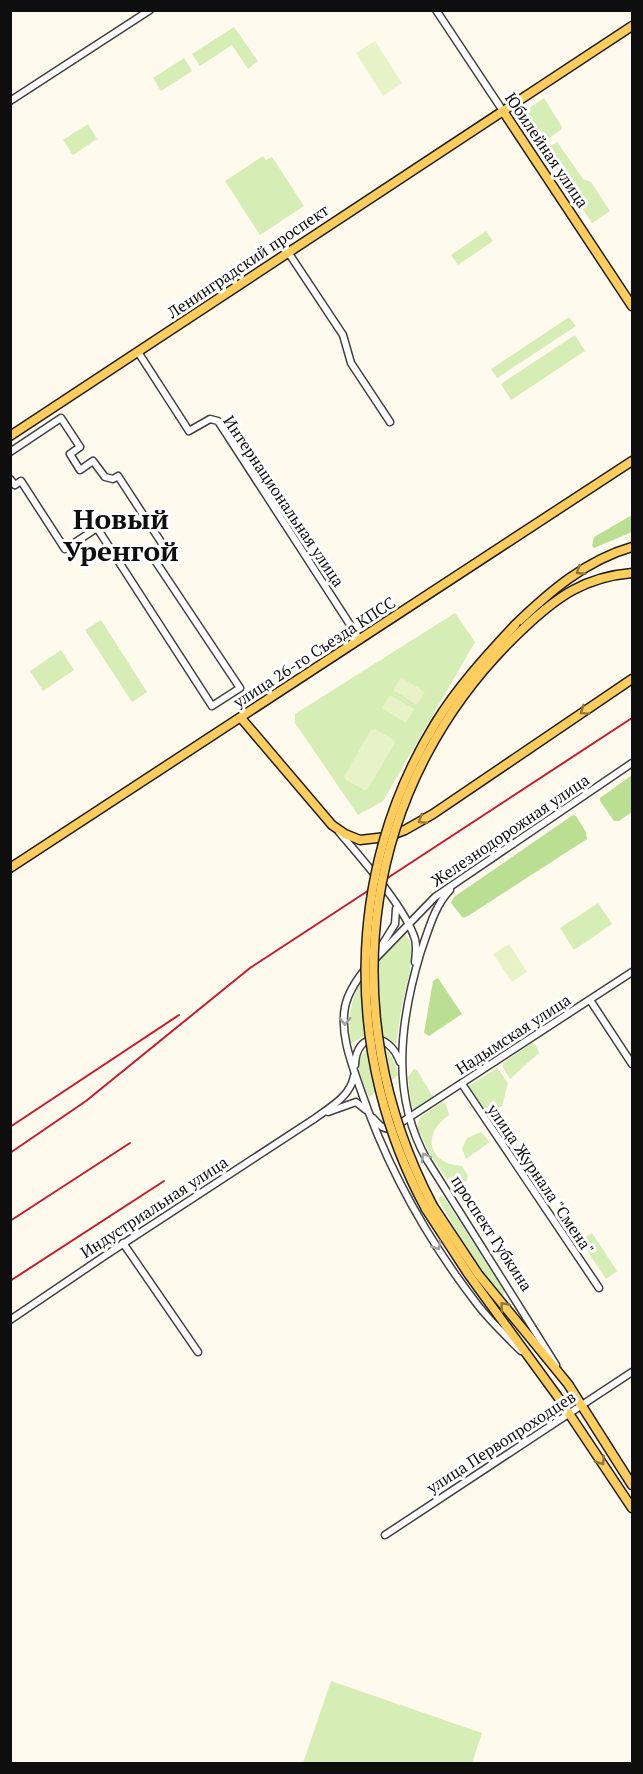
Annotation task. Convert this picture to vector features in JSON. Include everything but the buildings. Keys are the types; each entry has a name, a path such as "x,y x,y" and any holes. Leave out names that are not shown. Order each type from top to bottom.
{"main road":[{"name":"Ленинградский проспект","path":"10,436 633,26"},
{"name":"Юбилейная улица","path":"503,111 633,306"},
{"name":"улица 26-го Съезда КПСС","path":"10,868 633,461"},
{"path":"633,546 606,556 582,570 550,592 514,625 460,688 425,741 406,778 383,844 372,892 366,939 365,991 373,1065 393,1136 408,1174 468,1275 570,1413 633,1508"},
{"path":"568,1384 478,1274 429,1208 386,1087 377,1042 372,965 380,897 400,813 413,781 432,745 465,692 505,645 554,602 576,587 600,578 633,573"},
{"path":"241,718 332,825 360,840 386,837 405,830 633,679"},
{"name":"проспект Губкина","path":"568,1384 633,1485"}],"street":[{"path":"10,100 150,10"},
{"name":"Юбилейная улица","path":"436,10 503,111"},
{"path":"288,252 343,335 351,363 390,422"},
{"name":"Интернациональная улица","path":"138,352 189,431 210,418 218,421 360,640"},
{"path":"10,452 61,418 80,447 70,454 80,470 93,461 105,477 113,479 118,476 165,548 152,556 240,688 212,706 97,528 65,549 21,481 15,485 10,478"},
{"name":"Железнодорожная улица","path":"408,924 429,902 460,879 633,764"},
{"path":"332,825 369,868 408,924 416,948 414,975"},
{"path":"414,975 436,908 460,879"},
{"path":"396,905 395,924 355,983 345,1008 345,1034 354,1072 378,1135 413,1206 447,1263 483,1312 538,1369"},
{"path":"366,968 408,924"},
{"name":"Надымская улица","path":"369,1112 381,1127 386,1129 409,1119 633,972"},
{"name":"проспект Губкина","path":"414,975 404,1025 402,1069 409,1119 427,1160 568,1384"},
{"path":"590,1000 633,1064"},
{"name":"Индустриальная улица","path":"10,1320 123,1243 314,1119 345,1096 352,1085 357,1052 364,1043 381,1039 393,1048 402,1069"},
{"name":"улица Журнала \"Смена\"","path":"462,1084 599,1288"},
{"name":"Индустриальная улица","path":"314,1119 351,1102 359,1103 369,1112"},
{"path":"123,1243 198,1352"},
{"name":"улица Первопроходцев","path":"385,1534 633,1372"}],"green space":[{"path":"234,27 258,61 248,69 232,45 200,66 192,54"},
{"path":"375,41 402,83 383,96 356,53"},
{"path":"184,58 192,71 161,91 153,78"},
{"path":"544,98 562,127 540,144 536,143 521,119 527,114 525,111"},
{"path":"88,124 97,139 73,155 63,140"},
{"path":"557,142 583,179 591,182 610,211 592,223 545,153 546,149"},
{"path":"263,156 266,160 272,157 304,206 260,235 225,181"},
{"path":"486,231 493,241 458,265 451,255"},
{"path":"569,317 576,326 497,378 491,369"},
{"path":"575,335 585,351 511,400 501,384"},
{"path":"632,515 632,532 594,548 592,546 594,537"},
{"path":"455,613 475,642 383,801 358,815 295,723 295,714"},
{"path":"101,620 147,692 132,702 85,630"},
{"path":"61,650 74,670 43,691 30,671"},
{"path":"401,677 425,692 417,705 393,690"},
{"path":"390,695 414,709 406,723 382,708"},
{"path":"375,729 394,740 395,743 368,789 364,790 345,779 344,776 371,730"},
{"path":"632,775 632,812 619,821 614,821 600,798"},
{"path":"573,815 586,832 587,839 463,918 451,903 454,897"},
{"path":"598,903 612,924 574,950 560,928"},
{"path":"404,934 409,939 411,958 396,1044 374,1034 363,1036 351,1044 351,1009 361,982 380,958"},
{"path":"509,944 527,972 512,982 493,954"},
{"path":"438,978 462,1014 429,1036 424,1033 433,981"},
{"path":"532,1043 535,1044 539,1053 510,1079 503,1063"},
{"path":"380,1046 392,1058 398,1075 369,1097 359,1072 359,1059 366,1050"},
{"path":"497,1068 508,1083 502,1106 481,1108 469,1086"},
{"path":"414,1069 417,1070 433,1097 414,1109 411,1104 408,1077"},
{"path":"442,1102 446,1104 449,1115 434,1131 432,1147 442,1160 462,1166 468,1176 467,1181 452,1187 430,1154 417,1127 420,1118"},
{"path":"481,1132 490,1142 466,1159 462,1148 467,1138"},
{"path":"443,1196 504,1290 504,1295 501,1295 483,1273 467,1248 438,1198"},
{"path":"592,1233 617,1271 606,1279 580,1240"},
{"path":"331,1681 482,1733 472,1763 303,1763"}],"railway":[{"path":"10,1153 86,1101 250,968 632,718"},
{"path":"10,1127 179,1015"},
{"path":"10,1221 130,1143"},
{"path":"10,1281 164,1181"}],"district":[{"name":"Новый Уренгой","path":"121,535"}]}
